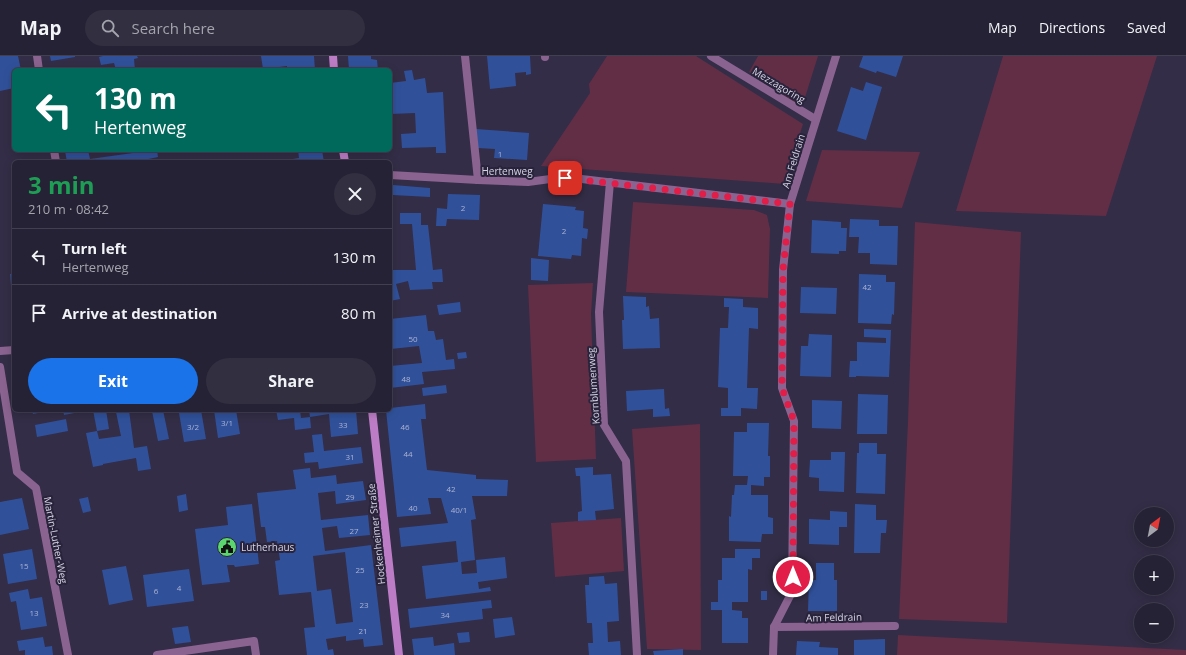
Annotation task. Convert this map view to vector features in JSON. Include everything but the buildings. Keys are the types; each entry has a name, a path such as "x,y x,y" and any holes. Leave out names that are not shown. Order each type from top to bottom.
{"street":[{"path":"37,56 39,68"},
{"path":"333,56 334,68"},
{"path":"465,56 478,180"},
{"name":"Mezzagoring","path":"711,56 815,119"},
{"name":"Am Feldrain","path":"773,655 774,627 792,592 794,421 782,388 783,270 790,204 815,119 836,56"},
{"name":"Hertenweg","path":"392,175 528,182 565,178 790,204"},
{"name":"Kornblumenweg","path":"610,182 599,312 604,425 626,461 637,655"},
{"path":"0,351 12,350"},
{"name":"Martin-Luther-Weg","path":"0,367 17,472 36,488 68,655"},
{"name":"Hockenheimer Straße","path":"372,412 399,655"},
{"name":"Am Feldrain","path":"774,627 895,626"},
{"path":"157,655 254,641 256,655"}],"shaded area":[{"path":"607,56 696,56 803,124 784,184 541,166 590,93 589,84"},
{"path":"758,56 818,56 803,104 794,102 749,72"},
{"path":"1003,56 1157,56 1106,216 956,211"},
{"path":"822,150 920,152 902,208 806,201"},
{"path":"633,202 754,210 767,215 770,229 768,298 626,292"},
{"path":"915,222 1021,232 1007,623 899,619"},
{"path":"593,283 591,314 596,459 536,462 528,285"},
{"path":"700,424 701,650 647,649 632,429"},
{"path":"621,518 624,571 555,577 551,523"},
{"path":"898,635 1186,650 1186,655 897,655"}],"place":[{"name":"Lutherhaus","path":"227,547"}],"route":[{"path":"565,178 790,204 783,270 782,388 794,421 793,577"}]}
